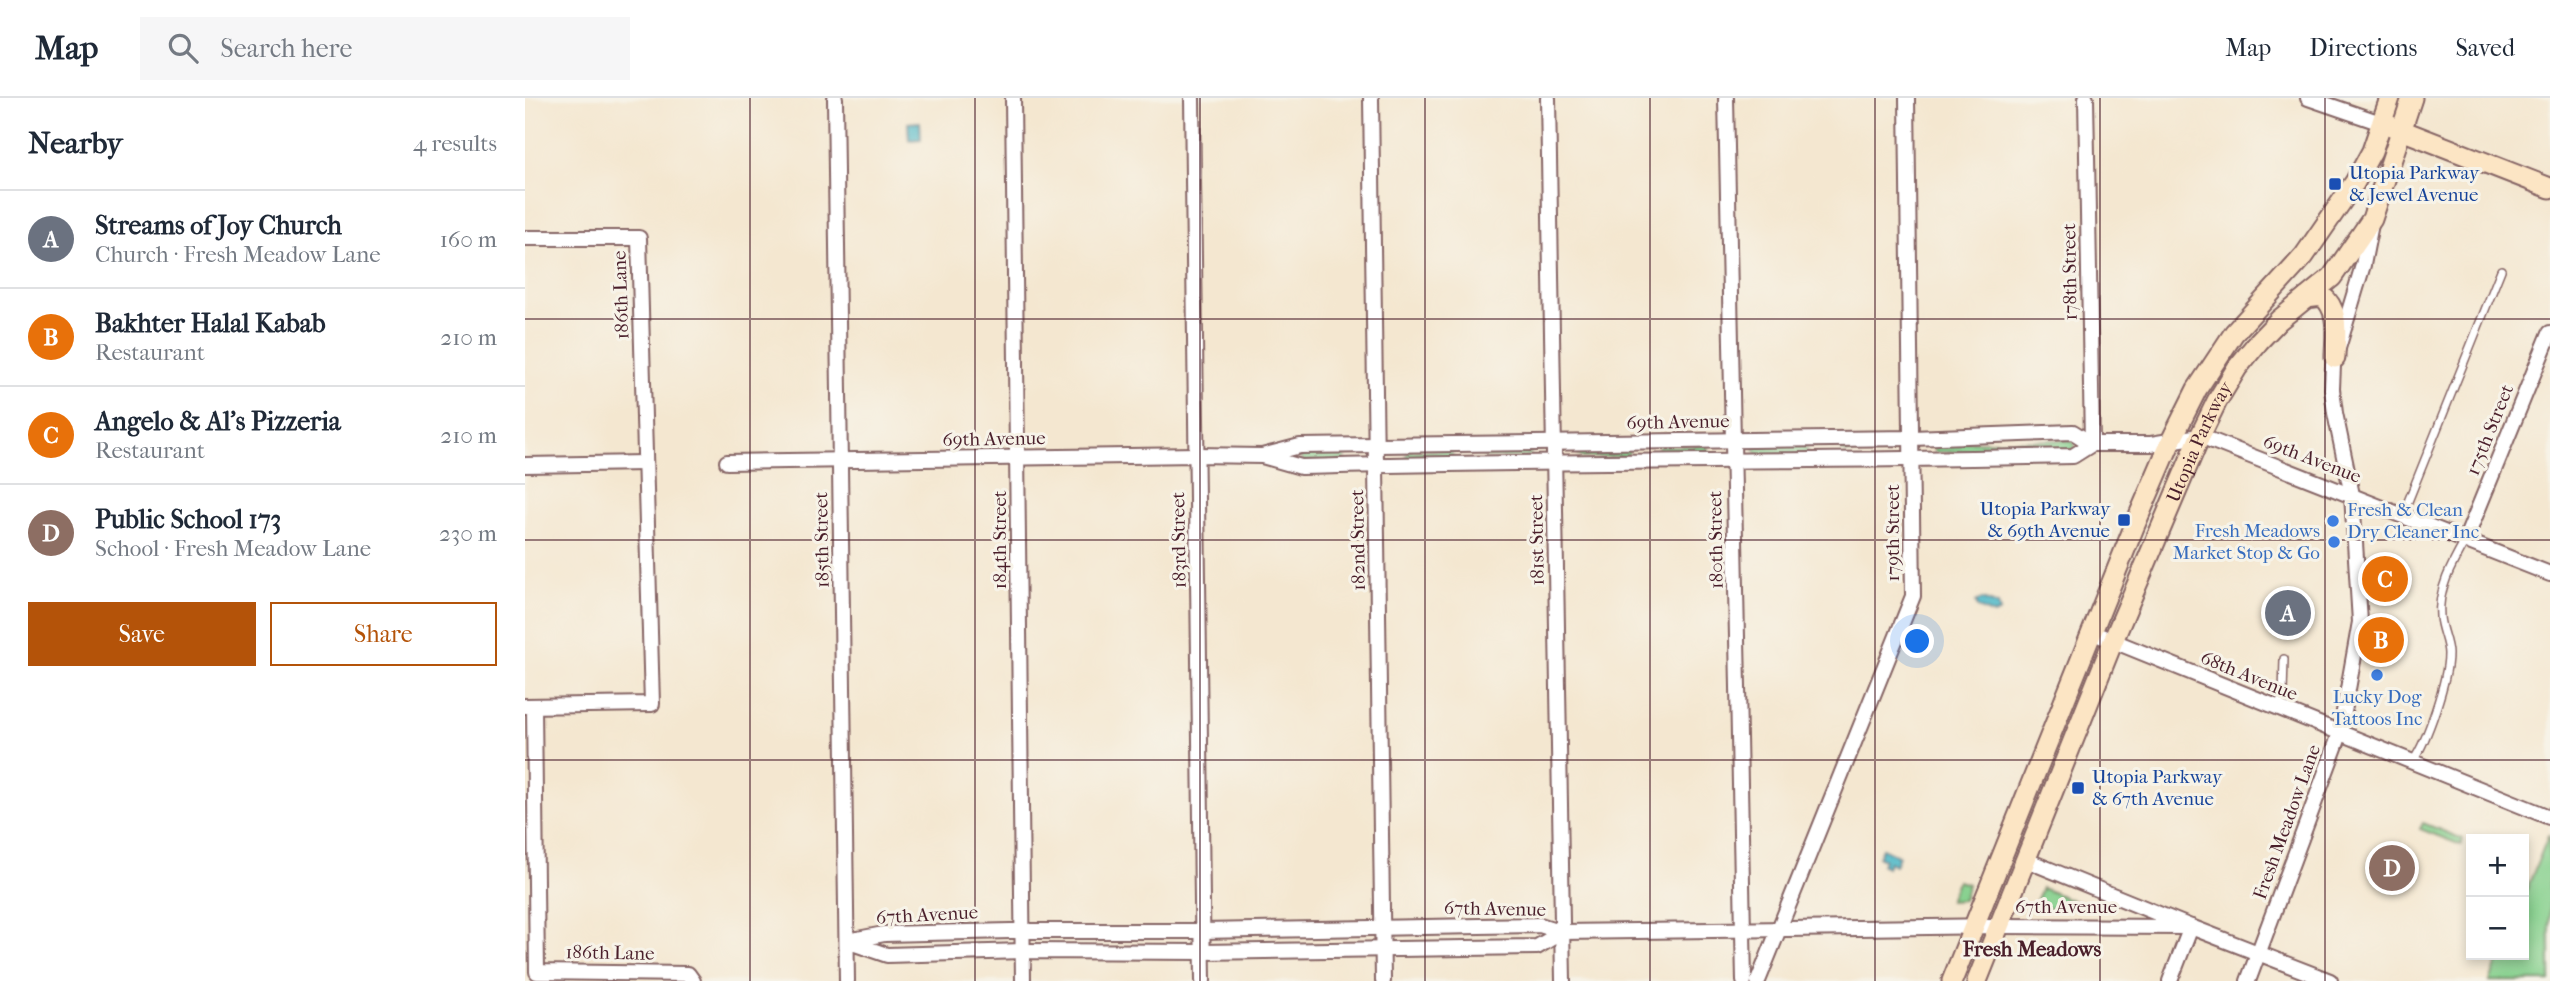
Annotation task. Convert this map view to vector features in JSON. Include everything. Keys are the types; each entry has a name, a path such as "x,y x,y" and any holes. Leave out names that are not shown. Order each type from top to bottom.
{"main road":[{"name":"Utopia Parkway","path":"1952,981 2091,632 2171,441 2197,389 2221,351 2304,256 2348,193 2372,151 2390,98"},
{"name":"Utopia Parkway","path":"1977,981 2113,641 2217,401 2237,368 2259,341 2332,276 2372,219 2412,98"},
{"path":"2381,123 2550,188"},
{"path":"2306,298 2322,296 2331,302 2335,313 2335,358"}],"street":[{"name":"185th Street","path":"835,98 847,981"},
{"name":"184th Street","path":"1013,98 1023,981"},
{"name":"183rd Street","path":"1192,98 1203,981"},
{"name":"182nd Street","path":"1371,98 1383,981"},
{"name":"181st Street","path":"1548,98 1563,981"},
{"name":"180th Street","path":"1726,98 1744,981"},
{"name":"179th Street","path":"1758,981 1913,596 1907,98"},
{"name":"178th Street","path":"2086,98 2092,444"},
{"path":"2308,98 2381,123"},
{"name":"Fresh Meadow Lane","path":"2248,981 2340,734 2360,622 2352,495 2332,389 2335,358 2363,265 2372,219"},
{"name":"186th Lane","path":"525,238 639,238 652,704 529,706 531,918 537,976 688,974 693,981"},
{"name":"175th Street","path":"2465,541 2550,333"},
{"name":"69th Avenue","path":"727,462 1262,456 1300,446 1912,438 2073,432 2092,444 2151,444 2200,436 2550,574"},
{"path":"1821,439 1821,461"},
{"path":"1643,442 1644,463"},
{"path":"1466,464 1467,444"},
{"name":"69th Avenue","path":"1262,456 1301,467 1912,460 2073,456 2092,444"},
{"path":"525,465 645,463"},
{"name":"68th Avenue","path":"2091,632 2550,816"},
{"name":"67th Avenue","path":"2026,860 2330,981"},
{"name":"67th Avenue","path":"846,942 884,934 1022,930 1202,931 1540,925 1562,932 1974,926 2192,927"},
{"path":"2170,981 2192,927"},
{"name":"67th Avenue","path":"846,942 887,955 1023,951 1203,952 1537,947 1562,932"}],"lane":[{"path":"2403,514 2501,270"},
{"path":"2413,762 2423,747 2444,676 2448,653 2439,615 2443,589 2451,565 2465,541"},
{"path":"2278,708 2283,694 2284,659"}],"green space":[{"path":"2070,440 2075,446 2072,450 1935,452 1932,444 1936,442"},
{"path":"1845,444 1888,444 1892,449 1889,453 1846,453 1842,451"},
{"path":"1757,445 1804,445 1808,451 1805,454 1757,454 1754,448"},
{"path":"1659,446 1707,446 1709,452 1706,456 1659,455"},
{"path":"1580,447 1626,447 1629,453 1626,456 1583,458 1578,455"},
{"path":"1528,448 1531,454 1528,457 1483,456 1486,449"},
{"path":"1450,450 1453,456 1450,459 1411,460 1406,457 1408,451"},
{"path":"1301,452 1345,453 1344,461 1303,461 1299,455"},
{"path":"2423,823 2463,839 2461,845 2420,829"},
{"path":"2549,834 2550,981 2490,981 2498,960 2529,960 2529,884"},
{"path":"1957,881 1968,884 1963,900 1949,901"},
{"path":"2042,888 2084,905 2083,908 2033,908"}],"water":[{"path":"920,122 921,139 909,140 908,123"},
{"path":"1982,599 1998,605 2000,612 1994,615 1978,608 1976,602"},
{"path":"1882,848 1899,856 1895,865 1889,862 1887,867 1882,865 1884,860 1878,857"}],"place":[{"name":"Utopia Parkway & Jewel Avenue","path":"2335,184"},
{"name":"Utopia Parkway & 69th Avenue","path":"2124,520"},
{"name":"Fresh & Clean Dry Cleaner Inc","path":"2333,521"},
{"name":"Fresh Meadows Market Stop & Go","path":"2334,542"},
{"name":"Angelo & Al's Pizzeria","path":"2385,579"},
{"name":"Streams of Joy Church","path":"2288,613"},
{"name":"Bakhter Halal Kabab","path":"2381,640"},
{"name":"Lucky Dog Tattoos Inc","path":"2377,675"},
{"name":"Utopia Parkway & 67th Avenue","path":"2078,788"},
{"name":"Public School 173","path":"2392,868"}],"district":[{"name":"Fresh Meadows","path":"2032,949"}]}
